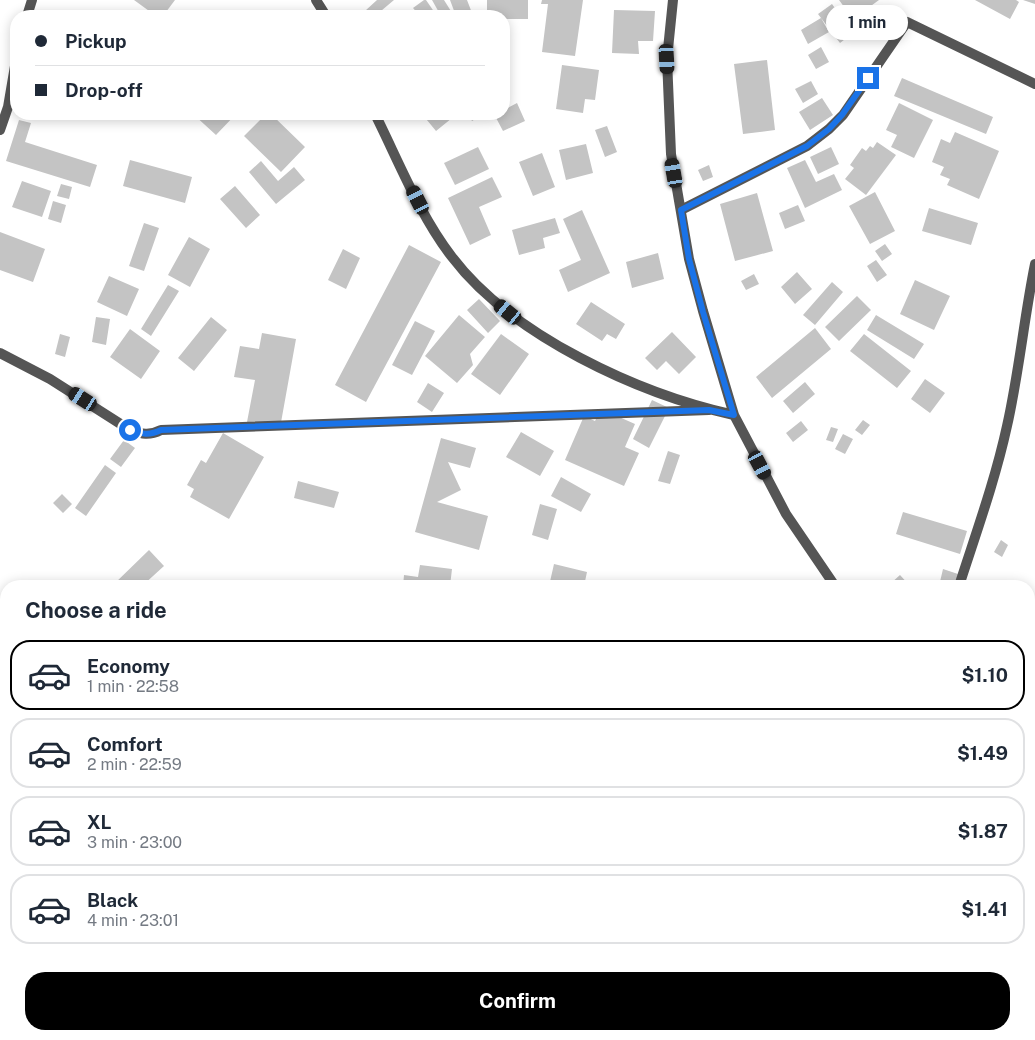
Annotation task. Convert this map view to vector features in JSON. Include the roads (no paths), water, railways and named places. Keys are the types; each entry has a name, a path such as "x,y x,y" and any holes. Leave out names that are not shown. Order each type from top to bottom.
{"street":[{"path":"673,0 667,59 671,154 689,259 703,312 734,415 786,514 831,580"},
{"path":"681,210 807,146 829,129 842,115 907,22 1035,84"},
{"path":"0,130 10,84"},
{"path":"378,120 432,227 451,256 473,283 545,337 589,362 636,385 709,410 734,415"},
{"path":"961,580 993,483 1008,424 1028,296 1035,264"},
{"path":"0,352 50,379 130,430 145,435 154,434 161,430 709,410"}]}
